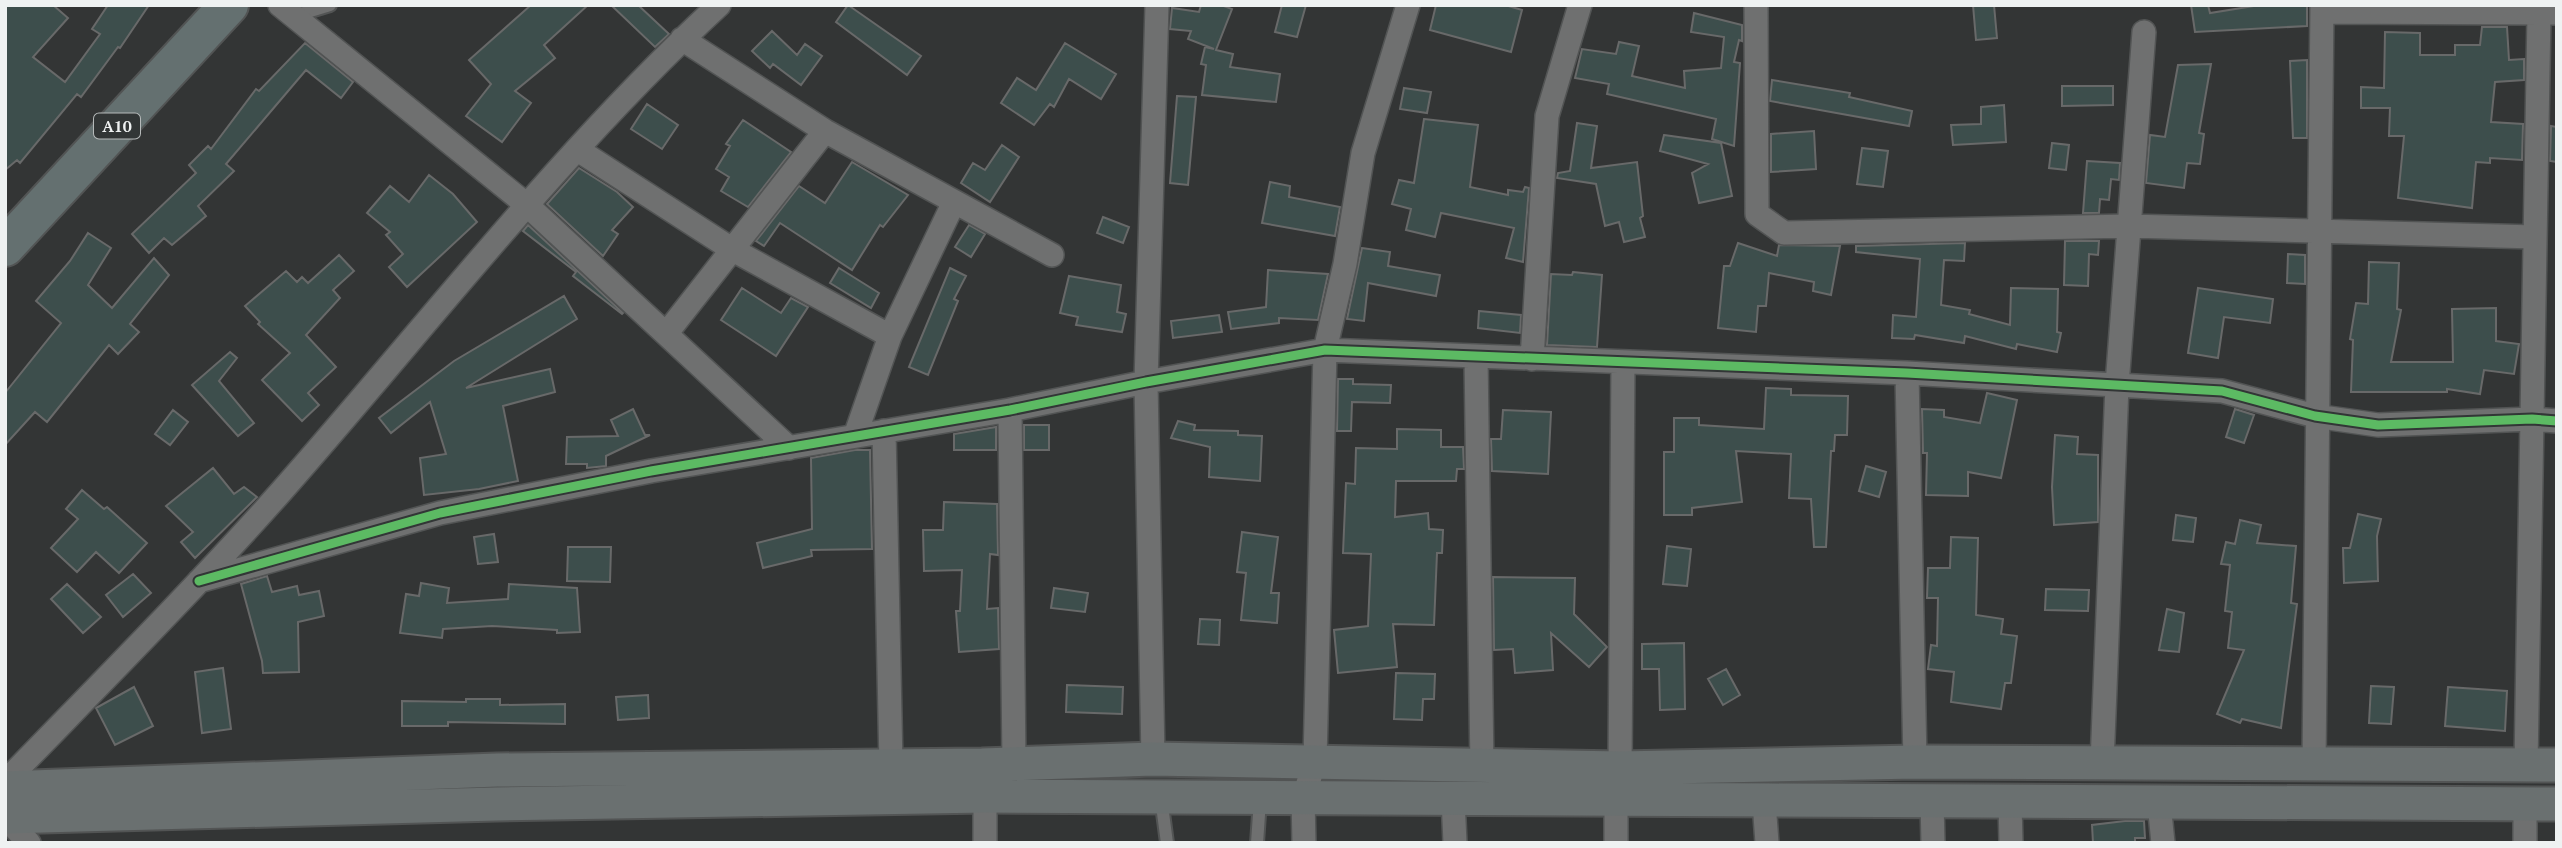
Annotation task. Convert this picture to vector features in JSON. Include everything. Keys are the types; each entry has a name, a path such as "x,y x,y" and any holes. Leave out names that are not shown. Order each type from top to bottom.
{"highway":[{"name":"A10","path":"5,247 229,5"}],"main road":[{"path":"5,788 497,770 1014,764 1153,759 1315,761 1482,768 1915,762 2541,765"},
{"path":"5,817 496,804 985,796 2541,804"}],"street":[{"path":"5,782 199,581 278,495 527,205 682,39 719,5"},
{"path":"1153,759 1146,382 1157,5"},
{"path":"1304,843 1303,799 1315,761 1325,351 1345,264 1363,153 1408,5"},
{"path":"1532,359 1548,116 1580,5"},
{"path":"1756,5 1757,214 1784,233 2129,226 2535,237"},
{"path":"2314,764 2315,416 2322,9 2548,13 2535,237 2532,419 2541,765"},
{"path":"287,11 527,205 789,448"},
{"path":"2102,764 2117,385 2144,32"},
{"path":"682,39 825,131 1052,255"},
{"path":"666,334 825,131"},
{"path":"578,150 733,250 890,336"},
{"path":"855,436 890,336 954,202"},
{"path":"199,581 440,513 1325,351 1908,373 2222,391 2315,416 2378,425 2532,419 2557,421"},
{"path":"1476,357 1482,768"},
{"path":"1620,768 1623,362"},
{"path":"1908,373 1915,762"},
{"path":"1010,410 1014,764"},
{"path":"884,431 891,765"},
{"path":"985,796 985,843"},
{"path":"1453,799 1455,843"},
{"path":"1616,801 1616,843"},
{"path":"1764,802 1767,843"},
{"path":"1932,802 1933,843"},
{"path":"2010,803 2011,843"},
{"path":"2160,803 2164,843"},
{"path":"2525,843 2541,804"},
{"path":"5,817 29,843"}],"lane":[{"path":"287,11 330,5"},
{"path":"1161,796 1167,843"},
{"path":"1257,843 1261,796"}],"building":[{"path":"5,5 53,5 68,18 33,57 65,82 100,34 92,29 108,5 149,5 120,48 118,47 81,97 77,94 20,163 17,160 5,170"},
{"path":"531,5 588,5 544,45 555,58 515,91 531,103 502,142 466,116 491,84 469,60"},
{"path":"611,5 638,5 669,34 655,47"},
{"path":"848,5 921,56 907,75 836,22"},
{"path":"1201,5 1221,5 1232,9 1216,50 1233,54 1230,67 1280,74 1276,102 1202,95 1206,65 1201,64 1205,47 1214,49 1188,39 1191,31 1170,29 1172,8 1199,12"},
{"path":"1282,5 1306,5 1297,37 1275,32"},
{"path":"1436,5 1505,5 1522,10 1511,52 1430,30"},
{"path":"1973,5 1994,5 1997,38 1976,40"},
{"path":"2191,5 2208,5 2210,13 2260,5 2307,5 2307,26 2195,32"},
{"path":"1694,13 1742,25 1742,41 1739,40 1734,62 1740,63 1734,146 1712,139 1716,119 1607,94 1609,84 1575,78 1582,49 1616,54 1619,42 1639,46 1632,76 1685,88 1684,71 1721,68 1724,37 1691,32"},
{"path":"2482,27 2507,27 2509,60 2524,59 2524,80 2495,82 2491,122 2523,124 2522,160 2490,158 2490,163 2476,162 2472,208 2398,198 2404,136 2389,136 2390,108 2361,108 2361,87 2384,88 2385,32 2420,33 2420,55 2455,55 2455,45 2480,45"},
{"path":"772,31 797,55 805,44 822,56 801,85 773,64 770,68 752,51"},
{"path":"305,43 353,82 341,98 306,70 226,164 234,171 198,206 206,216 172,245 164,238 149,253 132,234 196,173 189,165 208,146 211,149 256,89 259,91"},
{"path":"1065,43 1116,74 1101,99 1069,79 1054,107 1050,104 1034,125 1001,103 1017,78 1036,90"},
{"path":"2307,60 2307,138 2293,138 2290,61"},
{"path":"2211,64 2199,133 2204,134 2200,164 2187,163 2184,188 2146,183 2150,135 2165,137 2178,65"},
{"path":"1772,80 1850,93 1849,97 1912,111 1909,126 1770,101"},
{"path":"2062,86 2113,86 2113,105 2062,106"},
{"path":"1404,88 1431,92 1427,113 1400,109"},
{"path":"1177,96 1196,97 1188,185 1170,183"},
{"path":"647,104 678,125 662,149 631,129"},
{"path":"2004,105 2006,142 1953,145 1951,125 1981,124 1981,107"},
{"path":"1424,119 1478,125 1470,187 1508,195 1508,190 1523,192 1525,187 1529,188 1523,262 1506,258 1514,228 1441,213 1435,237 1406,230 1411,209 1392,204 1399,180 1414,183"},
{"path":"743,120 791,152 748,207 721,191 729,177 716,169 730,146 726,144"},
{"path":"1577,123 1597,126 1591,168 1637,162 1643,216 1640,218 1645,237 1624,242 1619,222 1605,226 1596,184 1557,178 1558,173 1570,171"},
{"path":"2551,126 2557,127 2557,162 2550,161"},
{"path":"1814,131 1816,169 1771,172 1771,134"},
{"path":"1664,135 1721,143 1732,196 1699,203 1692,173 1708,164 1660,151"},
{"path":"2052,143 2069,145 2066,170 2049,168"},
{"path":"1002,145 1019,157 990,202 961,183 973,163 985,170"},
{"path":"1862,148 1888,151 1883,187 1857,184"},
{"path":"2087,161 2120,163 2119,180 2111,179 2109,200 2100,199 2099,213 2083,213"},
{"path":"852,162 908,195 883,227 880,225 852,270 780,223 764,246 756,241 799,186 825,203"},
{"path":"579,168 617,192 633,207 612,230 618,234 603,256 547,204"},
{"path":"429,175 453,194 477,222 407,287 389,267 403,254 386,235 390,232 367,213 390,186 409,202"},
{"path":"1270,182 1290,186 1289,197 1340,207 1335,236 1262,223"},
{"path":"1103,217 1129,227 1123,243 1097,233"},
{"path":"528,225 623,313 573,276 576,272 523,231"},
{"path":"969,225 985,234 971,257 955,247"},
{"path":"88,233 111,248 88,285 112,308 154,258 169,275 130,324 139,332 118,354 109,345 47,422 35,412 5,445 5,393 61,323 36,301 70,261"},
{"path":"2065,241 2099,241 2098,255 2089,254 2088,286 2064,285"},
{"path":"1738,243 1777,256 1779,245 1840,246 1831,295 1813,291 1814,282 1769,273 1766,306 1758,306 1756,332 1718,328 1724,266 1730,266"},
{"path":"1965,243 1964,261 1944,260 1941,305 1970,310 1969,314 2010,325 2011,288 2058,289 2057,332 2061,333 2057,352 2017,344 2016,349 1965,336 1964,343 1915,335 1914,339 1892,338 1893,315 1916,317 1920,259 1856,252 1856,246"},
{"path":"1362,248 1390,252 1388,266 1440,275 1436,296 1368,283 1364,321 1347,319"},
{"path":"2288,254 2305,255 2305,284 2287,283"},
{"path":"339,255 354,271 333,290 340,298 306,335 336,367 308,393 319,405 302,421 262,380 290,353 258,324 260,322 245,306 286,271 297,282 302,277 308,283"},
{"path":"2369,262 2399,263 2397,309 2401,310 2391,362 2453,362 2452,309 2496,308 2496,341 2519,344 2514,374 2484,370 2480,394 2447,389 2447,392 2351,392 2353,340 2350,339 2356,303 2368,304"},
{"path":"839,268 879,293 871,308 830,283"},
{"path":"950,268 966,276 954,299 958,301 928,375 909,367"},
{"path":"1268,270 1328,274 1318,320 1279,318 1279,323 1231,329 1228,312 1266,307"},
{"path":"1573,272 1602,275 1597,347 1547,345 1551,274 1572,275"},
{"path":"1069,276 1121,285 1117,312 1126,314 1122,332 1076,325 1078,317 1060,313"},
{"path":"742,288 781,313 791,298 808,307 776,356 721,320"},
{"path":"2198,288 2273,299 2270,323 2224,317 2218,358 2188,353"},
{"path":"564,296 577,319 466,388 550,369 555,392 503,406 518,481 479,489 424,495 420,458 446,454 430,402 391,433 379,418 454,361"},
{"path":"1479,311 1521,315 1520,333 1478,328"},
{"path":"1219,315 1222,332 1173,338 1171,321"},
{"path":"230,352 237,358 219,381 254,423 238,436 192,385"},
{"path":"1338,379 1353,379 1353,384 1391,385 1390,403 1352,402 1351,431 1337,431"},
{"path":"1766,388 1791,389 1791,395 1848,396 1847,435 1835,435 1834,451 1831,451 1826,547 1814,547 1811,499 1789,498 1791,454 1736,451 1742,502 1692,508 1692,515 1664,515 1664,452 1674,452 1674,418 1699,418 1699,425 1764,429"},
{"path":"1987,393 2017,400 2001,478 1968,472 1968,496 1926,495 1927,453 1923,453 1922,409 1944,410 1944,417 1980,423"},
{"path":"633,409 645,435 650,435 606,456 606,466 587,468 587,464 566,464 567,437 618,436 611,420"},
{"path":"2235,409 2254,415 2244,443 2226,437"},
{"path":"173,410 188,422 170,445 155,434"},
{"path":"1503,410 1551,412 1548,474 1492,471 1491,439 1501,439"},
{"path":"1178,421 1195,425 1194,430 1238,431 1238,435 1262,436 1260,481 1209,477 1210,447 1171,438"},
{"path":"1024,425 1049,425 1049,450 1024,450"},
{"path":"996,427 996,450 954,450 954,434"},
{"path":"1397,429 1441,430 1441,447 1463,447 1464,469 1457,469 1456,481 1396,481 1395,517 1428,513 1429,529 1443,530 1442,553 1437,553 1434,625 1393,624 1397,667 1338,673 1334,630 1368,626 1371,554 1343,553 1346,483 1355,484 1356,448 1397,449"},
{"path":"2055,435 2078,437 2077,454 2098,455 2098,522 2054,525 2052,487"},
{"path":"870,450 872,549 811,550 812,556 763,568 757,543 812,529 811,458"},
{"path":"1866,466 1886,472 1879,497 1859,491"},
{"path":"213,468 234,494 244,487 257,497 195,558 181,542 193,532 166,506"},
{"path":"82,490 104,509 107,507 147,543 119,573 96,552 77,572 51,548 78,519 66,509"},
{"path":"944,502 997,504 998,555 990,554 987,609 998,608 999,649 959,652 956,611 960,611 962,570 924,571 923,530 943,530"},
{"path":"2358,514 2381,519 2377,536 2378,581 2344,583 2343,548 2350,548"},
{"path":"2176,515 2196,518 2193,542 2173,540"},
{"path":"2240,520 2261,525 2257,543 2296,546 2291,603 2297,604 2281,728 2242,719 2240,723 2217,714 2244,650 2228,648 2232,612 2225,611 2230,565 2221,564 2226,542 2235,544"},
{"path":"1242,532 1278,537 1271,593 1279,593 1277,623 1241,620 1246,573 1237,572"},
{"path":"494,534 498,562 478,564 474,537"},
{"path":"1951,537 1978,538 1976,615 2003,619 2001,634 2017,636 2011,683 2005,683 2001,709 1951,702 1954,672 1928,669 1931,645 1937,646 1938,598 1927,598 1928,568 1950,568"},
{"path":"1667,546 1691,549 1687,586 1663,584"},
{"path":"568,547 611,547 610,582 567,581"},
{"path":"133,574 151,593 123,617 106,595"},
{"path":"267,576 272,592 297,586 299,595 319,591 324,616 298,622 299,672 263,673 241,584"},
{"path":"1493,577 1575,578 1574,614 1607,647 1589,667 1551,633 1553,670 1515,673 1513,649 1494,650"},
{"path":"421,583 449,588 447,603 508,599 509,584 577,588 580,632 557,633 557,630 492,626 443,629 442,638 400,633 406,594 419,596"},
{"path":"67,584 101,617 83,633 51,599"},
{"path":"1054,588 1088,593 1085,612 1051,608"},
{"path":"2046,589 2089,590 2088,611 2045,610"},
{"path":"2167,609 2184,613 2179,652 2159,650"},
{"path":"1200,619 1220,620 1219,645 1198,644"},
{"path":"1684,643 1685,709 1660,710 1659,669 1642,669 1642,644"},
{"path":"223,668 231,729 202,733 195,672"},
{"path":"1726,669 1740,695 1723,705 1708,679"},
{"path":"1396,673 1435,674 1434,699 1423,699 1422,720 1394,719"},
{"path":"1067,685 1123,687 1122,714 1066,712"},
{"path":"2371,686 2394,687 2391,724 2369,723"},
{"path":"134,687 153,726 115,745 96,708"},
{"path":"2448,687 2507,691 2505,731 2445,726"},
{"path":"648,695 649,718 618,720 616,697"},
{"path":"466,699 500,699 500,705 565,704 565,724 448,722 448,726 402,726 402,701 466,702"},
{"path":"2144,821 2145,838 2135,838 2135,843 2093,843 2092,825"}],"cycle path":[{"path":"199,581 440,513 651,471 1010,410 1325,350 1907,373 2222,391 2315,416 2378,425 2532,419 2557,421"}]}
